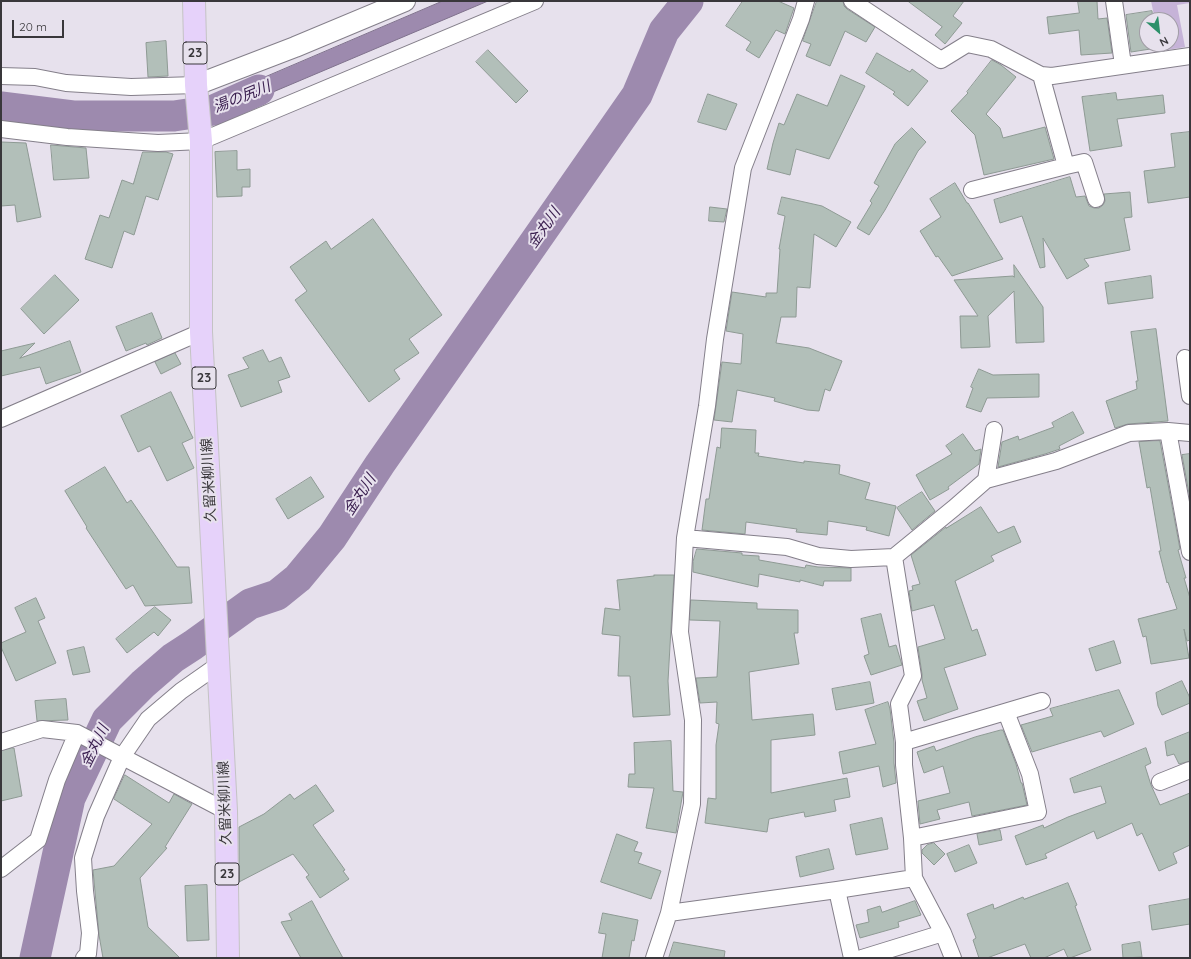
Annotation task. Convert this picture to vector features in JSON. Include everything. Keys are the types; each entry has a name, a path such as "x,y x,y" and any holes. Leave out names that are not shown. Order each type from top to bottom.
{"main road":[{"name":"久留米柳川線","path":"194,1 200,139 201,332 226,811 228,958"}],"street":[{"path":"1,76 35,77 66,83 131,87 197,95 295,47 404,1"},
{"path":"1,129 67,137 158,143 200,139 535,1"},
{"path":"654,958 669,913 692,804 693,720 680,632 685,538 707,406 715,339 743,168 801,19 806,1"},
{"path":"852,1 941,60 967,44 991,49 1041,75 1052,76 1190,56"},
{"path":"1114,1 1123,65"},
{"path":"1041,75 1066,166"},
{"path":"972,190 1084,162 1096,199"},
{"path":"1,419 201,332"},
{"path":"1185,358 1190,396"},
{"path":"986,480 994,430"},
{"path":"685,538 787,548 818,556 851,559 894,557 986,480 1056,461 1129,433 1168,431 1190,433"},
{"path":"1168,431 1190,552"},
{"path":"894,557 913,676 899,704 904,742 904,765 912,838 914,878 943,933 952,958"},
{"path":"84,958 88,954 90,933 83,858 96,816 122,757 148,719 180,692 218,667"},
{"path":"904,742 1042,701"},
{"path":"912,838 1038,812 1030,774 1006,712"},
{"path":"1,742 42,729 77,733 226,811"},
{"path":"1,869 38,840 57,780 77,733"},
{"path":"1160,782 1190,770"},
{"path":"669,913 914,878"},
{"path":"837,890 852,958"},
{"path":"862,958 943,933"}],"shaded area":[{"path":"1151,1 1190,1 1190,3 1177,5 1178,12 1153,12"},
{"path":"1179,16 1185,47 1179,48"}],"water":[{"path":"443,1 488,1 221,114 219,97"}],"building":[{"path":"743,1 778,1 794,8 785,34 776,30 759,58 746,50 751,42 726,26"},
{"path":"817,1 843,1 844,6 847,9 875,27 866,42 845,31 830,66 806,56 811,44 803,41"},
{"path":"908,1 964,1 953,16 962,23 945,44 935,35 942,27"},
{"path":"1078,1 1097,1 1098,19 1107,18 1112,53 1081,55 1079,30 1049,34 1047,17 1079,13"},
{"path":"1139,13 1139,51 1131,52 1126,15"},
{"path":"166,41 168,76 148,77 146,43"},
{"path":"488,50 528,91 516,103 476,62"},
{"path":"877,53 910,72 912,69 928,81 908,106 893,94 895,92 866,73"},
{"path":"992,60 1016,77 986,114 1000,128 1003,138 1045,127 1054,159 984,175 975,135 951,111 968,93 967,92"},
{"path":"841,75 865,86 829,159 796,149 790,175 767,169 779,123 784,125 797,94 827,106"},
{"path":"1116,93 1117,100 1163,95 1165,113 1117,119 1122,146 1090,151 1082,97"},
{"path":"708,94 737,104 726,130 698,122"},
{"path":"912,128 926,142 918,151 885,210 869,235 857,228 872,203 870,201 879,186 874,183 895,144"},
{"path":"1190,132 1190,197 1148,203 1144,171 1175,167 1171,134"},
{"path":"1,142 26,143 41,217 17,222 15,205 1,206"},
{"path":"51,145 86,148 89,178 54,180"},
{"path":"237,151 237,170 250,169 250,187 242,187 242,196 217,197 215,152"},
{"path":"143,152 166,152 173,154 158,200 146,196 134,235 124,231 112,268 85,259 100,215 109,218 122,180 133,184"},
{"path":"1070,177 1076,197 1085,196 1089,206 1094,208 1099,208 1103,205 1105,201 1104,194 1130,192 1132,217 1124,218 1130,250 1084,259 1089,266 1067,279 1043,238 1045,267 1040,268 1022,216 1000,223 994,200"},
{"path":"955,183 1003,259 952,276 938,256 936,257 920,231 941,217 930,199"},
{"path":"782,197 822,206 851,222 836,247 814,234 810,288 797,287 796,317 781,317 776,343 809,348 842,361 830,391 825,389 819,411 807,410 774,401 775,398 737,390 732,422 714,420 722,362 741,364 743,334 726,331 732,292 766,297 766,293 777,293 779,249 785,216 778,214"},
{"path":"710,207 727,209 724,222 709,221"},
{"path":"373,219 442,315 409,339 419,353 394,370 400,379 369,402 295,300 307,291 290,267 326,241 331,249"},
{"path":"1014,265 1043,307 1044,342 1016,343 1014,291 988,316 990,347 961,348 960,316 978,316 954,280 1014,277"},
{"path":"55,275 79,300 44,334 21,309"},
{"path":"1151,276 1153,298 1108,304 1105,283"},
{"path":"152,313 162,338 147,345 146,343 126,351 116,327"},
{"path":"1156,329 1168,421 1128,424 1115,428 1106,401 1137,389 1136,381 1138,381 1131,332"},
{"path":"70,341 81,372 46,384 40,367 1,376 1,351 35,343 20,358"},
{"path":"263,350 269,362 281,357 290,377 278,381 282,392 241,407 228,375 249,368 243,358"},
{"path":"175,353 181,364 161,374 155,362"},
{"path":"979,369 993,375 1039,374 1039,397 987,398 981,412 966,407 973,388 971,387"},
{"path":"171,392 193,438 182,443 194,468 167,481 150,446 138,452 121,416"},
{"path":"1073,412 1084,433 1059,446 1060,449 998,467 1002,442 1018,436 1019,440 1054,427 1052,423"},
{"path":"722,428 756,430 755,453 759,453 758,456 804,463 804,461 840,465 839,474 870,483 865,499 896,506 889,536 866,530 867,527 828,521 827,535 796,532 797,529 746,522 745,534 702,530 706,499 709,499 717,447 720,448"},
{"path":"963,434 975,451 981,449 979,464 948,487 949,489 930,500 916,475 952,454 946,446"},
{"path":"1160,441 1180,549 1178,550 1190,598 1190,640 1187,641 1184,629 1189,658 1151,664 1146,636 1143,637 1138,619 1177,609 1168,582 1167,583 1159,551 1161,551 1150,487 1147,488 1139,442"},
{"path":"1190,454 1190,499 1182,455"},
{"path":"105,467 127,503 131,500 177,567 189,567 192,603 145,606 133,585 126,589 86,528 87,527 65,491"},
{"path":"311,477 324,497 288,519 276,499"},
{"path":"922,492 935,511 912,530 897,508"},
{"path":"981,507 998,533 1014,526 1021,542 991,556 994,561 955,581 972,631 977,629 986,655 944,668 958,709 924,721 917,701 927,698 922,680 918,647 945,639 934,605 912,611 909,591 913,590 912,586 920,584 911,555 946,527"},
{"path":"697,549 742,553 742,555 759,556 759,560 805,568 806,565 851,568 851,581 824,581 823,586 800,580 800,582 759,574 758,587 693,572 693,562"},
{"path":"654,575 674,575 668,681 670,715 633,717 630,676 618,676 620,636 602,634 605,608 620,610 617,580"},
{"path":"36,598 45,618 38,621 56,663 16,681 1,647 1,643 26,632 15,608"},
{"path":"691,600 757,603 757,609 798,610 798,633 794,633 799,664 749,672 752,720 813,714 815,735 771,740 771,793 847,778 850,797 834,800 836,811 805,817 804,812 769,819 767,832 705,823 708,798 716,799 716,745 719,724 716,723 717,702 700,703 696,678 717,677 720,621 690,620"},
{"path":"155,607 171,620 158,636 154,632 127,653 116,639"},
{"path":"881,614 889,647 896,645 902,665 871,675 864,656 869,654 861,619"},
{"path":"1114,641 1121,663 1096,671 1089,649"},
{"path":"84,647 90,672 73,675 67,651"},
{"path":"1182,681 1190,698 1190,703 1162,715 1158,706 1156,693"},
{"path":"870,682 874,703 836,710 832,689"},
{"path":"1119,690 1134,724 1104,737 1101,731 1032,752 1021,725 1053,716 1050,709"},
{"path":"66,699 68,720 37,721 35,701"},
{"path":"888,702 894,743 896,783 883,787 879,766 843,774 839,752 876,744 865,710"},
{"path":"1003,730 1016,764 1027,805 972,816 969,802 937,810 940,819 920,824 918,801 950,793 943,766 924,773 917,752 934,746 936,751 975,737"},
{"path":"1190,732 1190,761 1179,764 1174,754 1167,756 1165,742"},
{"path":"671,741 673,791 683,792 676,833 646,828 654,788 628,787 629,774 635,774 634,743"},
{"path":"14,748 22,796 1,801 1,751"},
{"path":"1146,748 1151,763 1145,766 1151,785 1160,805 1190,793 1190,845 1173,853 1177,863 1159,871 1142,833 1137,836 1132,823 1097,839 1094,831 1045,854 1047,858 1026,865 1015,836 1043,825 1044,828 1068,817 1106,803 1101,786 1074,793 1070,779"},
{"path":"125,775 169,803 174,794 192,804 165,847 167,848 140,878 148,927 180,958 103,958 99,935 93,870 114,866 152,824 114,799"},
{"path":"316,785 334,811 313,825 345,870 343,871 349,879 320,898 306,877 309,875 293,854 239,882 239,827 264,814 290,794 294,799"},
{"path":"882,818 888,849 856,855 850,825"},
{"path":"1000,830 1002,840 979,845 977,834"},
{"path":"617,834 638,842 634,851 642,853 638,863 661,871 651,899 601,882"},
{"path":"934,843 945,854 934,865 922,853 922,850 927,845"},
{"path":"969,845 977,863 955,872 947,854"},
{"path":"829,849 834,869 800,877 796,857"},
{"path":"1068,883 1077,905 1075,906 1091,950 1070,958 1068,958 1064,949 1044,958 1031,958 1025,944 987,958 979,958 973,940 976,938 967,914 993,904 994,909 1023,897 1024,899"},
{"path":"207,885 209,940 187,941 185,886"},
{"path":"1190,899 1190,924 1152,930 1149,906"},
{"path":"312,901 343,958 301,958 281,922 292,920 289,914"},
{"path":"915,901 921,915 898,922 899,927 860,938 856,925 869,922 867,910 880,906 882,912"},
{"path":"603,913 638,920 634,941 632,940 629,958 602,958 606,934 599,933"},
{"path":"674,942 725,951 724,958 669,958"},
{"path":"1140,942 1142,957 1123,958 1122,945"}],"waterway":[{"name":"金丸川","path":"35,958 70,798 107,720 143,684 173,658 250,604 277,595 298,578 332,537 380,464 637,95 664,31 688,1"},
{"name":"湯の尻川","path":"1,107 73,116 174,116 214,110 259,90"}]}
